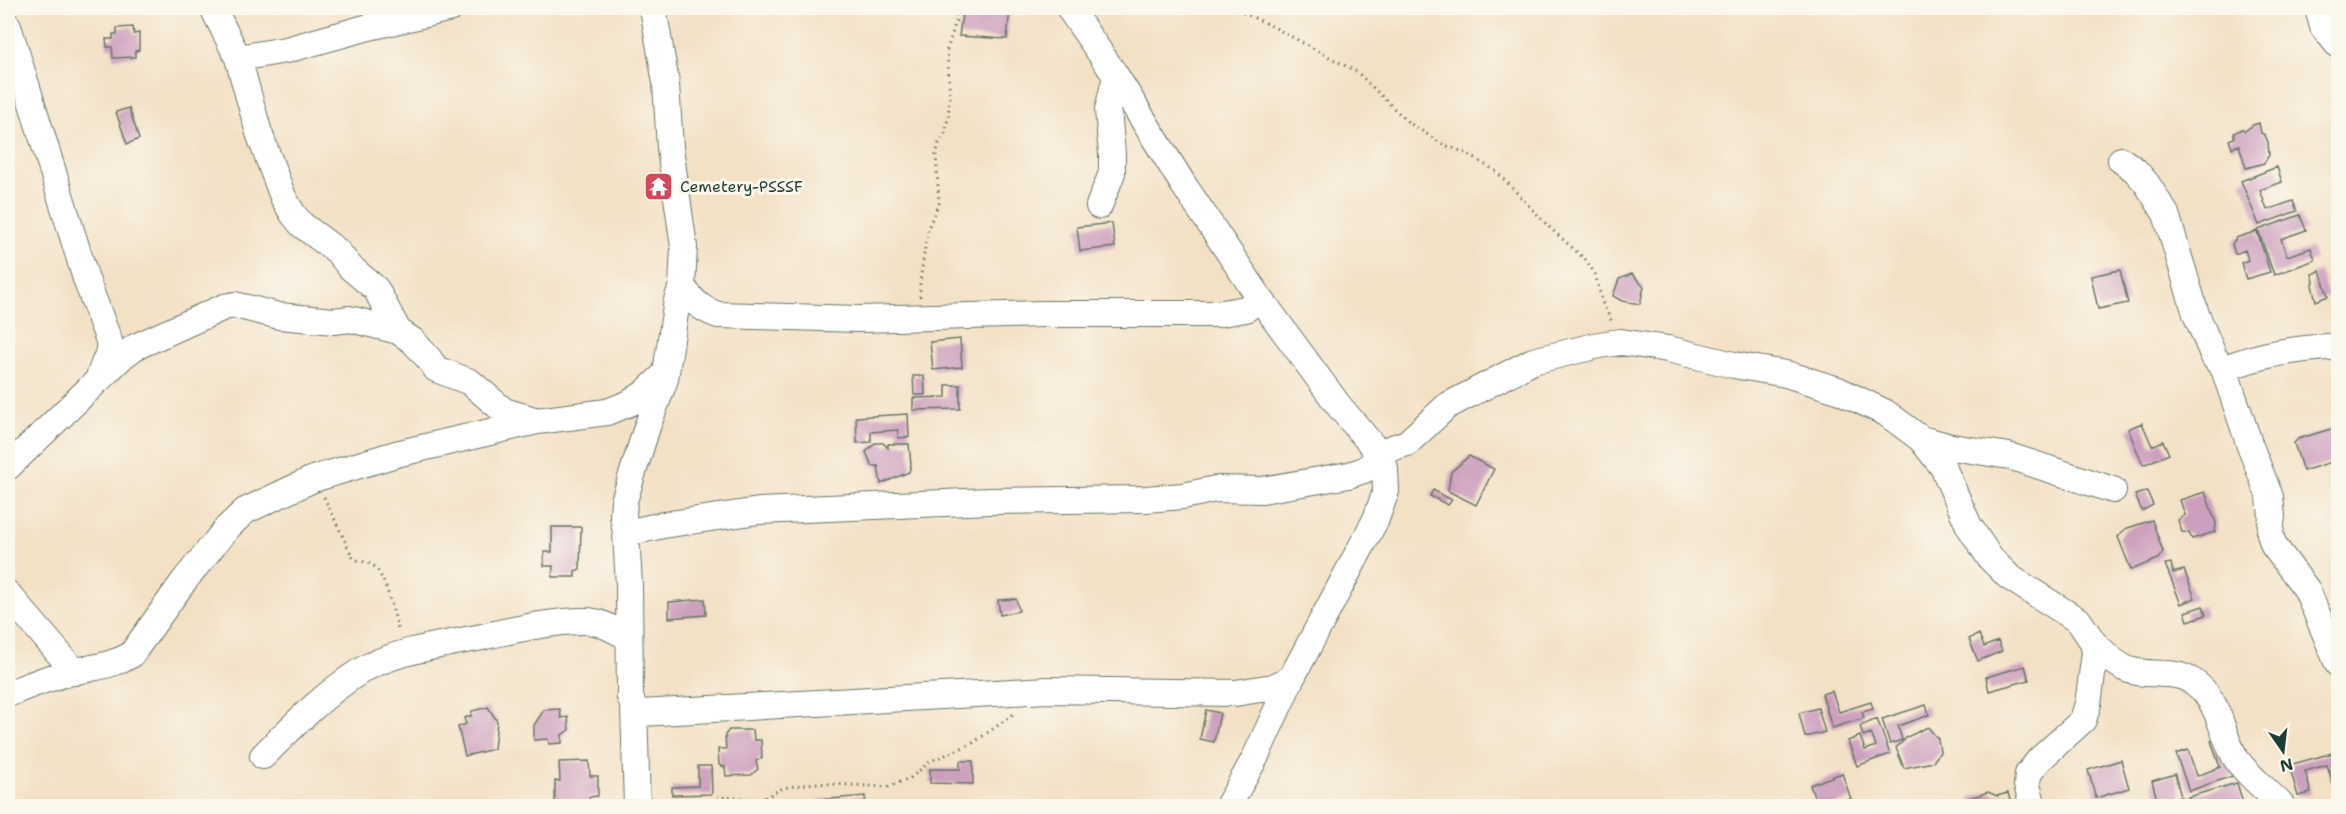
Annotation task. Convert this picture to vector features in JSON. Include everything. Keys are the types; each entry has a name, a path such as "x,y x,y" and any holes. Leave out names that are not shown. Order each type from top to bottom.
{"street":[{"path":"213,8 238,58 260,133 283,197 302,225 337,251 350,267 376,289 398,331"},
{"path":"238,58 286,50 369,27 451,8"},
{"path":"637,807 634,707 630,697 627,533 623,516 624,501 666,373 677,300 682,286 682,227 670,148 666,83 654,8"},
{"path":"1069,8 1116,76 1183,184 1259,297 1339,406 1379,455 1385,468 1386,490 1376,519 1291,679 1255,758 1228,807"},
{"path":"2318,8 2323,27 2338,45"},
{"path":"8,26 86,279 109,341 109,351 99,378"},
{"path":"1099,206 1112,173 1108,110 1116,76"},
{"path":"2121,160 2141,177 2166,214 2196,314 2214,357 2224,369 2270,497 2272,516 2270,534 2274,546 2307,590 2322,621 2338,664"},
{"path":"682,286 691,300 702,309 718,315 859,319 1043,314 1216,314 1246,309 1259,297"},
{"path":"8,467 99,378 135,347 231,306 279,316 334,321 350,319 398,331 413,341 436,369 470,382 504,411 537,421"},
{"path":"627,533 663,525 759,511 990,501 1146,499 1183,496 1216,489 1262,490 1349,475 1364,470 1379,455 1407,443 1447,406 1533,361 1621,342 1668,349 1734,365 1786,374 1838,390 1886,413 1921,439 1943,467 1969,526 1989,558 2024,588 2079,621 2093,642 2118,664 2129,670 2167,673 2193,681 2209,698 2218,714 2236,759 2282,807"},
{"path":"2224,369 2244,360 2278,352 2338,346"},
{"path":"8,694 75,672 120,662 131,655 184,581 233,522 245,511 313,479 396,454 537,421 615,409 645,393 666,373"},
{"path":"1921,439 1952,447 2009,456 2112,490"},
{"path":"8,594 75,672"},
{"path":"263,756 321,700 359,672 374,664 405,654 529,627 586,621 602,623 628,637"},
{"path":"2033,807 2027,785 2028,774 2039,760 2083,720 2088,704 2095,653 2093,642"},
{"path":"634,707 641,712 1047,690 1235,693 1273,687 1291,679"}],"path":[{"path":"920,317 920,281 924,248 929,223 938,210 939,204 936,155 948,118 950,96 947,50 956,21 957,8"},
{"path":"1232,8 1266,23 1357,72 1408,122 1442,144 1466,153 1497,172 1550,228 1585,259 1595,274 1603,304 1621,342"},
{"path":"313,479 328,503 353,558 371,564 378,570 386,587 405,654"},
{"path":"717,797 762,799 783,789 814,783 888,787 910,778 931,761 973,743 1019,710"}],"building":[{"path":"963,8 1010,8 1007,39 959,36"},
{"path":"133,27 134,34 139,33 139,50 135,51 135,57 113,58 112,47 107,47 106,39 113,39 113,34 117,34 117,28"},
{"path":"129,108 139,139 127,144 116,112"},
{"path":"2259,123 2261,133 2265,135 2268,142 2269,155 2264,163 2246,168 2239,145 2232,148 2229,140 2234,138 2234,133 2242,129 2245,131"},
{"path":"2277,167 2282,182 2260,190 2267,210 2293,201 2297,211 2259,225 2241,181"},
{"path":"2300,215 2306,230 2281,239 2287,256 2311,248 2315,260 2274,275 2258,230"},
{"path":"1112,223 1115,247 1080,251 1077,227"},
{"path":"2257,231 2270,272 2246,279 2241,263 2248,260 2245,250 2235,254 2232,244 2236,238"},
{"path":"2120,270 2128,303 2098,309 2091,276"},
{"path":"2320,271 2328,296 2316,301 2312,274"},
{"path":"1632,274 1644,287 1640,304 1622,301 1613,296 1619,279"},
{"path":"960,339 962,367 933,370 930,342"},
{"path":"913,376 924,376 925,395 914,395"},
{"path":"946,385 960,385 960,409 913,410 913,398 946,397"},
{"path":"908,414 909,437 898,438 898,430 871,432 871,442 857,443 856,417"},
{"path":"2142,423 2152,446 2163,441 2169,454 2143,465 2128,429"},
{"path":"2334,428 2338,442 2338,460 2303,471 2294,443 2298,439"},
{"path":"875,443 883,443 888,448 888,444 909,444 911,465 909,472 881,484 878,466 872,466 866,452"},
{"path":"1469,456 1494,469 1476,505 1448,491 1451,472"},
{"path":"1433,490 1452,500 1448,505 1430,496"},
{"path":"2147,491 2153,505 2142,511 2135,495"},
{"path":"2205,492 2216,523 2215,532 2192,539 2189,533 2182,532 2178,520 2185,515 2180,500"},
{"path":"2152,520 2163,552 2158,559 2131,570 2118,537 2125,529"},
{"path":"552,527 581,527 580,569 575,571 575,577 552,577 553,566 544,566 544,552 552,552"},
{"path":"2171,563 2173,573 2184,570 2195,598 2181,604 2165,564"},
{"path":"705,599 706,615 669,618 669,602"},
{"path":"1016,599 1019,611 1000,615 998,600"},
{"path":"2203,606 2206,615 2188,621 2185,612"},
{"path":"1979,634 1984,647 1998,641 2002,651 1978,661 1969,639"},
{"path":"2025,666 2029,680 1989,691 1986,677"},
{"path":"1832,691 1839,712 1871,702 1873,709 1862,712 1864,718 1832,728 1822,694"},
{"path":"1926,705 1929,715 1898,726 1902,740 1890,744 1882,719"},
{"path":"488,707 497,721 494,749 465,756 458,727 466,724 464,718 471,716 472,711"},
{"path":"1818,708 1825,732 1805,737 1799,713"},
{"path":"560,709 561,718 568,717 569,730 562,735 562,743 549,744 548,739 534,740 534,725 544,710"},
{"path":"1206,710 1220,713 1214,742 1200,739"},
{"path":"1877,719 1890,754 1857,766 1848,741 1860,736 1865,750 1876,746 1871,733 1863,736 1860,726"},
{"path":"1928,727 1938,739 1940,752 1933,762 1904,768 1896,748 1907,737"},
{"path":"729,730 753,730 754,740 761,740 762,758 756,761 758,769 751,775 726,776 725,767 719,765 718,749 726,749 725,735"},
{"path":"2223,737 2235,775 2189,791 2176,754 2188,750 2197,776 2220,767 2211,741"},
{"path":"2336,752 2338,784 2333,785 2327,765 2305,771 2311,793 2298,796 2289,765"},
{"path":"2121,760 2129,788 2096,798 2088,770"},
{"path":"589,761 590,776 598,776 598,796 589,797 589,803 579,806 565,806 565,802 555,802 555,781 560,781 559,762"},
{"path":"960,761 973,761 973,784 930,783 930,769 960,769"},
{"path":"698,766 711,766 712,794 672,795 672,787 698,786"},
{"path":"1842,773 1851,799 1830,806 1817,806 1810,785"},
{"path":"2175,774 2181,797 2158,803 2152,781"},
{"path":"2237,783 2244,806 2235,806 2234,803 2223,806 2191,806 2188,797"},
{"path":"1988,792 1997,796 2008,793 2012,806 1972,806 1970,798"},
{"path":"865,796 866,806 819,806 818,800"}],"place":[{"name":"Cemetery-PSSSF","path":"659,186"}]}
